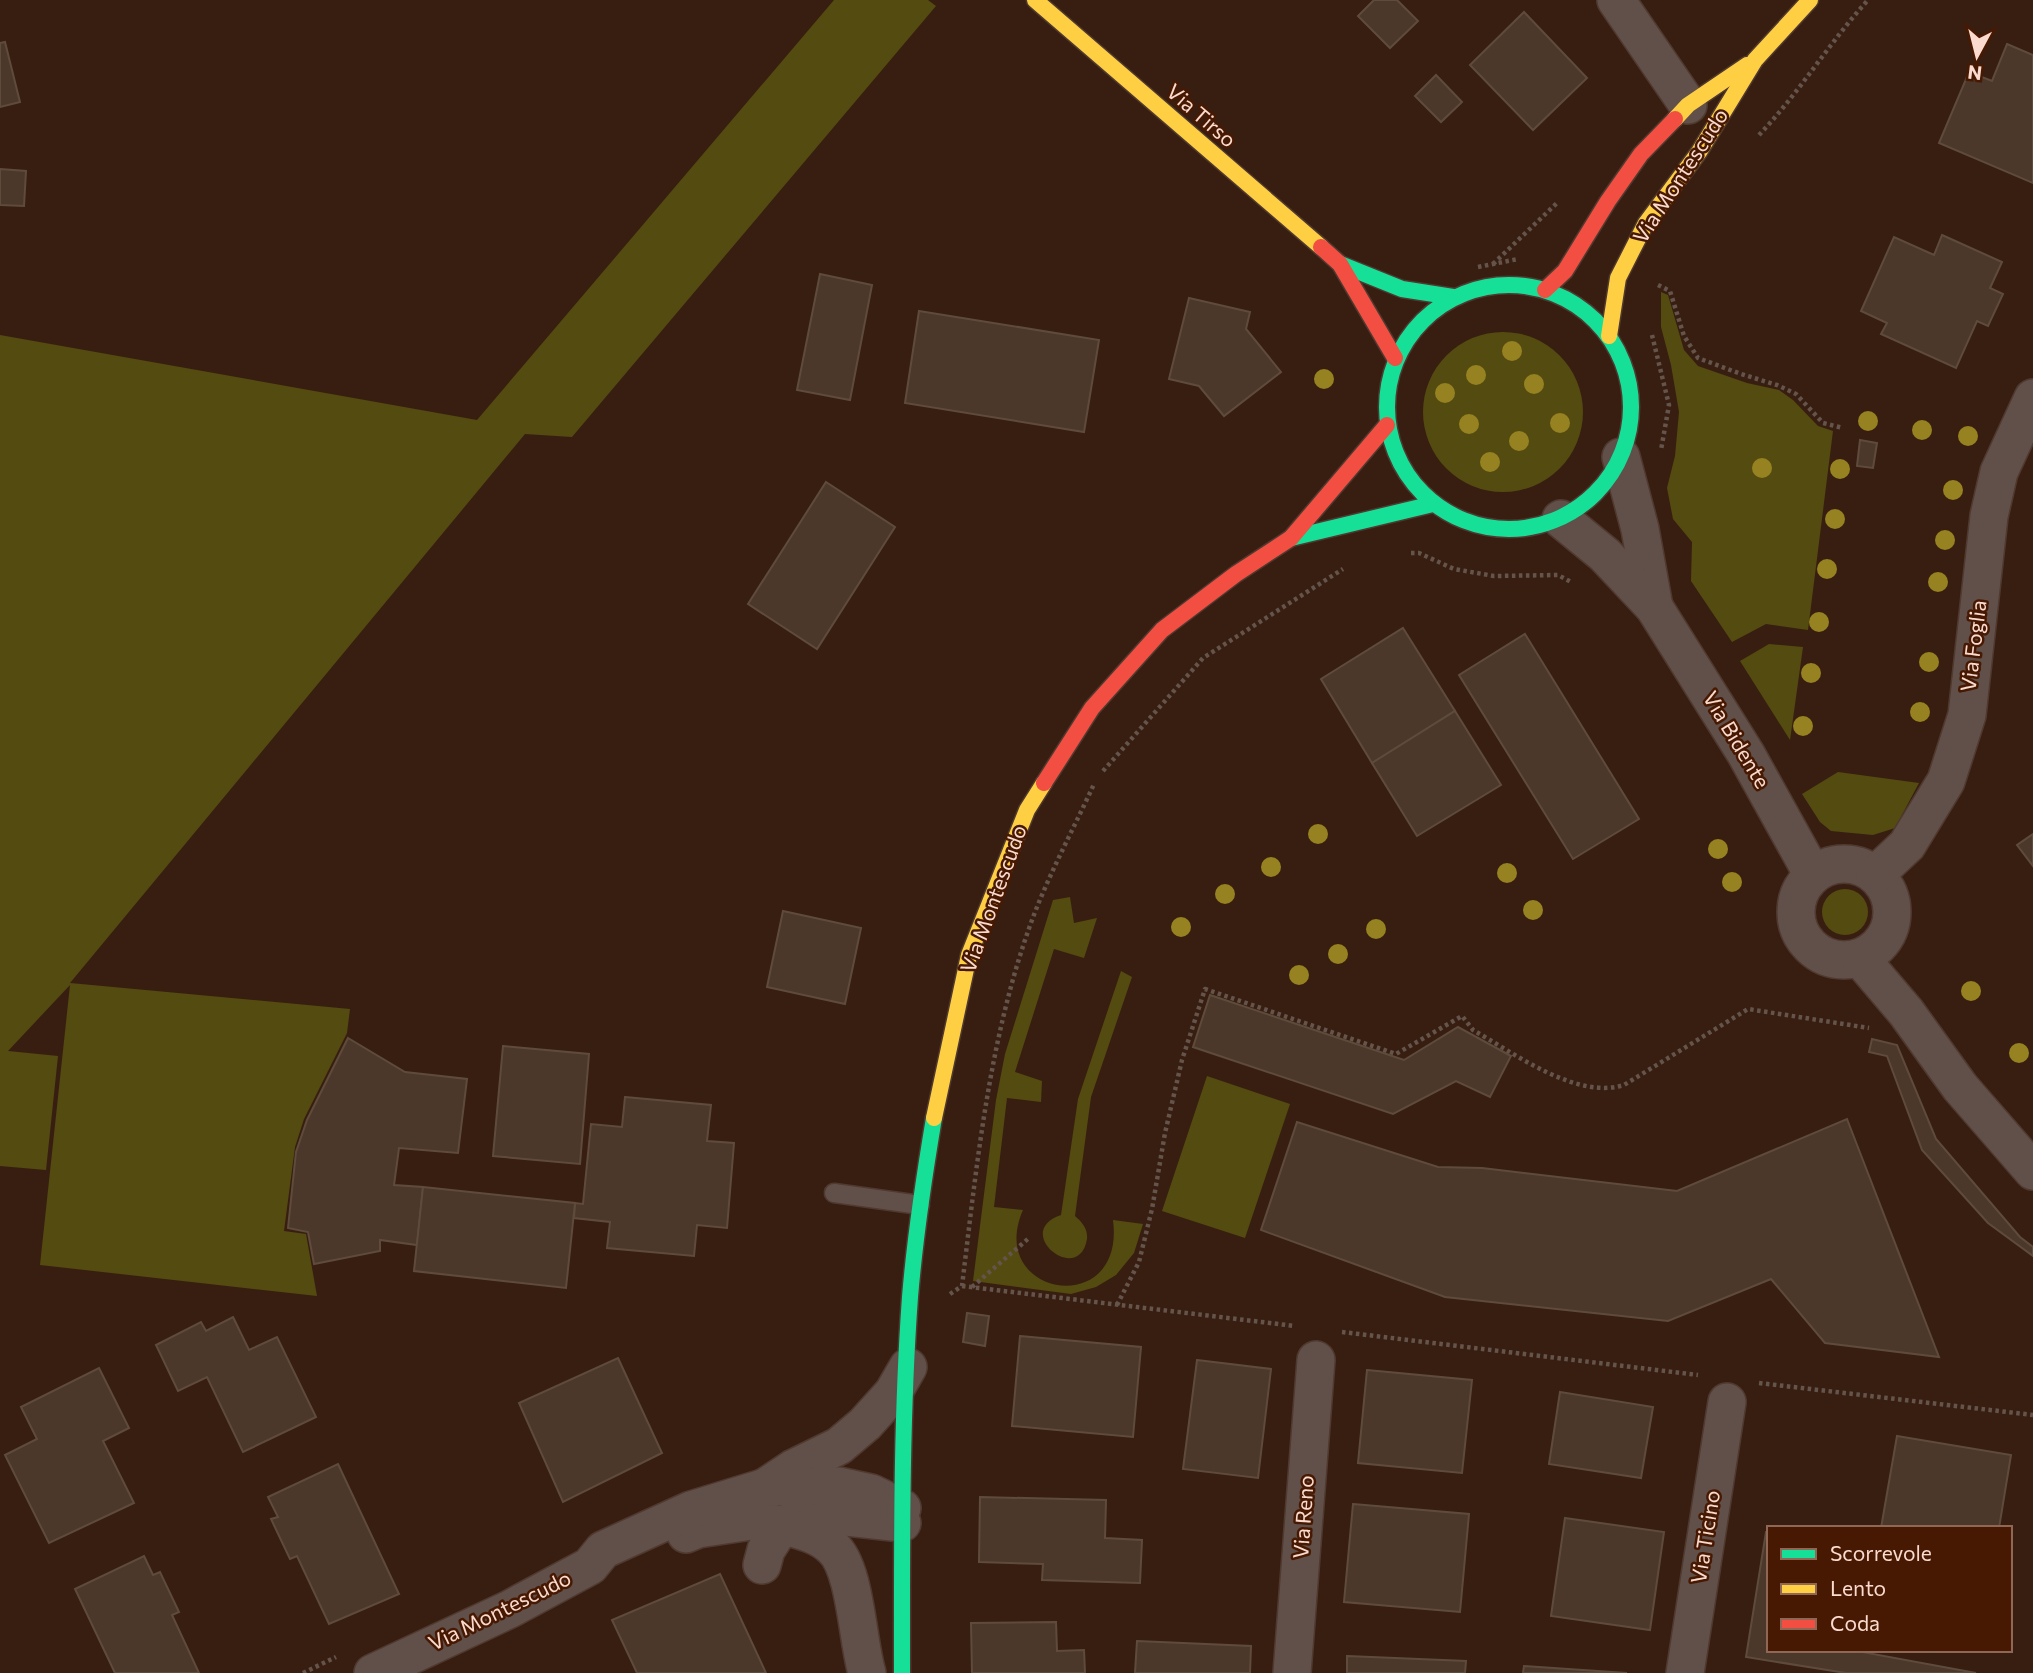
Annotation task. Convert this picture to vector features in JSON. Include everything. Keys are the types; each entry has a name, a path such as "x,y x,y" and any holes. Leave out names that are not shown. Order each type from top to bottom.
{"street":[{"name":"Via Tirso","path":"1035,0 1340,264 1395,358"},
{"path":"1616,0 1688,105"},
{"name":"Via Montescudo","path":"1609,336 1618,278 1646,223 1699,152 1755,60 1810,0"},
{"name":"Via Montescudo","path":"1545,290 1565,271 1641,154 1688,105 1755,60"},
{"name":"Via Tirso","path":"1340,264 1402,289 1453,297"},
{"path":"1514,284 1545,290 1570,301 1591,316 1609,336 1627,374 1632,416 1622,457 1606,482 1586,503 1561,519 1528,529 1494,530 1462,521 1433,504 1410,482 1395,455 1387,425 1387,391 1395,358 1419,323 1453,297 1483,287 1514,284"},
{"name":"Via Foglia","path":"1875,875 1907,845 1946,781 1966,715 1989,516 1999,472 2033,398"},
{"name":"Via Montescudo","path":"902,1673 902,1516 910,1297 920,1205 936,1106 969,955 1027,810 1092,708 1162,630 1236,574 1291,538 1387,425"},
{"name":"Via Bidente","path":"1622,457 1640,528 1654,607"},
{"name":"Via Montescudo","path":"1291,538 1433,504"},
{"name":"Via Bidente","path":"1561,519 1605,555 1654,607 1746,754 1813,875"},
{"path":"1844,863 1861,866 1875,875 1885,885 1893,913 1890,928 1883,940 1873,951 1860,958 1832,959 1818,953 1800,932 1796,916 1797,901 1803,887 1813,875 1827,867 1844,863"},
{"path":"1860,958 1906,1012 1960,1087 2033,1171"},
{"name":"Via Reno","path":"1293,1673 1320,1340"},
{"name":"Via Montescudo","path":"766,1487 794,1468 839,1446 865,1424 892,1393 908,1367"},
{"name":"Via Ticino","path":"1685,1673 1715,1389"},
{"name":"Via Montescudo","path":"373,1673 510,1609 590,1566 603,1550 691,1510 766,1487 839,1486 871,1493 902,1516"},
{"name":"Via Montescudo","path":"782,1525 801,1517 902,1516"},
{"name":"Via Montescudo","path":"590,1566 614,1566 698,1529 758,1520 817,1537 832,1546 847,1569 867,1673"}],"lane":[{"path":"834,1193 920,1205"}],"path":[{"path":"1758,136 1787,106 1843,28 1868,0"},
{"path":"1467,268 1507,262 1530,255"},
{"path":"1654,298 1658,274"},
{"path":"1656,284 1670,291 1684,336 1698,358 1796,394 1823,423 1843,428"},
{"path":"1649,325 1669,405 1661,452"},
{"path":"1408,553 1419,553 1454,569 1494,576 1558,575 1581,587"},
{"path":"962,1286 978,1153 995,1047 1032,919 1098,776 1203,658 1349,565"},
{"path":"1117,1305 1139,1262 1182,1060 1205,989 1396,1054 1462,1016 1473,1030 1564,1081 1584,1087 1611,1089 1624,1085 1748,1009 1877,1030"},
{"path":"971,1287 1029,1238"},
{"path":"944,1299 962,1286 971,1287 1117,1305 1320,1340 1715,1389"},
{"path":"1758,1382 2033,1415"}],"shaded area":[{"path":"834,0 928,0 936,6 572,437 525,434 70,983 350,1009 347,1033 304,1119 295,1147 284,1231 306,1234 317,1296 40,1265 70,985 8,1051 58,1056 46,1170 0,1166 0,335 477,420"},
{"path":"1661,292 1668,295 1684,350 1698,366 1747,383 1779,390 1793,400 1818,426 1833,431 1808,630 1766,624 1732,642 1691,581 1692,542 1673,519 1667,488 1675,456 1679,412 1661,327"},
{"path":"1503,332 1534,338 1559,356 1577,381 1583,412 1577,443 1559,468 1534,486 1503,492 1472,486 1447,468 1429,443 1423,412 1429,381 1447,356 1472,338"},
{"path":"1769,644 1803,647 1790,740 1740,661"},
{"path":"1838,772 1919,783 1895,828 1873,835 1831,831 1820,822 1802,794"},
{"path":"1845,889 1862,895 1868,912 1862,929 1845,935 1828,929 1822,912 1828,895"},
{"path":"1070,897 1074,923 1097,918 1084,958 1054,949 1015,1072 1042,1081 1041,1102 1007,1098 994,1207 1023,1210 1016,1240 1023,1262 1038,1278 1059,1285 1080,1284 1099,1273 1111,1252 1113,1220 1143,1224 1134,1253 1116,1275 1096,1287 1071,1294 973,1281 996,1100 1005,1054 1053,900"},
{"path":"1121,971 1132,977 1091,1097 1075,1216 1084,1226 1087,1239 1082,1252 1073,1258 1062,1257 1045,1243 1043,1233 1047,1223 1061,1215 1078,1099"},
{"path":"1207,1076 1290,1104 1245,1238 1162,1211"}],"building":[{"path":"1374,0 1397,0 1418,21 1390,48 1358,16"},
{"path":"1524,12 1587,78 1533,130 1470,65"},
{"path":"5,42 20,102 0,107 0,43"},
{"path":"2007,44 2033,55 2033,183 1939,143 1969,72 1992,81"},
{"path":"1436,75 1462,102 1441,122 1415,96"},
{"path":"0,169 26,171 24,206 0,205"},
{"path":"1942,235 2002,262 1990,288 2003,294 1988,326 1977,321 1956,368 1881,334 1887,323 1861,311 1894,237 1934,255"},
{"path":"820,274 872,285 850,400 797,390"},
{"path":"1189,298 1250,312 1246,329 1281,372 1224,416 1199,386 1169,379"},
{"path":"919,311 1099,340 1084,432 905,403"},
{"path":"1860,440 1877,443 1873,468 1857,466"},
{"path":"826,482 895,527 817,649 748,604"},
{"path":"1403,628 1455,711 1372,763 1321,679"},
{"path":"1525,634 1639,819 1573,859 1459,675"},
{"path":"1455,711 1501,785 1417,836 1372,763"},
{"path":"2033,834 2033,866 2017,845"},
{"path":"783,911 861,928 845,1004 767,987"},
{"path":"1210,995 1404,1060 1458,1027 1511,1056 1490,1097 1456,1081 1393,1114 1193,1047"},
{"path":"348,1038 405,1072 467,1079 458,1153 399,1148 394,1185 423,1187 417,1245 380,1240 380,1251 314,1264 308,1232 288,1228 296,1152 307,1120"},
{"path":"1872,1039 1897,1045 1936,1139 2020,1237 2033,1247 2033,1256 1988,1223 1922,1150 1887,1056 1869,1052"},
{"path":"503,1046 589,1054 580,1164 493,1156"},
{"path":"625,1097 711,1105 707,1141 734,1143 727,1228 697,1225 694,1256 607,1248 610,1222 574,1218 575,1203 583,1204 591,1124 622,1127"},
{"path":"1847,1119 1939,1357 1825,1343 1771,1279 1668,1321 1445,1297 1261,1230 1297,1122 1438,1167 1482,1168 1677,1191"},
{"path":"423,1187 575,1203 566,1288 414,1271"},
{"path":"967,1313 989,1316 985,1346 963,1342"},
{"path":"233,1317 249,1350 277,1337 316,1417 243,1452 207,1377 178,1391 156,1345 201,1322 206,1331"},
{"path":"1020,1336 1141,1347 1133,1437 1012,1426"},
{"path":"618,1358 662,1453 563,1502 519,1403"},
{"path":"1197,1360 1271,1369 1258,1478 1183,1469"},
{"path":"99,1368 129,1428 103,1441 134,1503 49,1543 5,1455 37,1439 21,1407"},
{"path":"1367,1370 1472,1380 1462,1473 1358,1463"},
{"path":"1560,1392 1653,1407 1641,1478 1549,1464"},
{"path":"1897,1436 2011,1455 1999,1526 1881,1526"},
{"path":"338,1464 399,1594 329,1624 297,1556 290,1559 271,1519 278,1517 268,1497"},
{"path":"980,1497 1106,1500 1105,1538 1142,1540 1140,1583 1042,1580 1043,1564 979,1562"},
{"path":"1353,1504 1469,1514 1460,1612 1344,1602"},
{"path":"1565,1518 1664,1532 1650,1630 1551,1616"},
{"path":"1767,1532 1767,1652 1862,1652 1976,1673 1846,1673 1746,1657"},
{"path":"144,1556 153,1575 160,1572 179,1612 172,1615 199,1673 115,1673 75,1589"},
{"path":"720,1574 766,1673 637,1673 612,1620"},
{"path":"1056,1622 1057,1651 1084,1650 1085,1673 972,1673 971,1623"},
{"path":"1137,1641 1251,1646 1250,1673 1135,1673"},
{"path":"1347,1656 1466,1661 1465,1673 1347,1673"},
{"path":"1524,1666 1627,1673 1523,1673"}],"traffic: fast":[{"path":"1340,264 1402,289 1453,297"},
{"path":"1497,285 1521,285 1545,290 1567,299 1587,312 1604,329 1617,349 1626,371 1631,407 1629,431 1617,465 1604,485 1587,502 1567,515 1545,524 1521,529 1497,529 1473,524 1451,515 1431,502 1414,485 1401,465 1392,443 1387,419 1387,395 1392,371 1401,349 1414,329 1431,312 1451,299 1473,290 1497,285"},
{"path":"1291,538 1433,504"},
{"path":"902,1673 907,1344 914,1252 934,1118"}],"traffic: slow":[{"path":"1035,0 1321,247"},
{"path":"1609,336 1618,278 1646,223 1699,152 1755,60 1810,0"},
{"path":"1675,119 1688,105 1747,65"},
{"path":"934,1118 969,955 1027,810 1044,783"}],"traffic: jam":[{"path":"1545,290 1565,271 1641,154 1675,119"},
{"path":"1321,247 1340,264 1395,358"},
{"path":"1044,783 1092,708 1162,630 1236,574 1291,538 1387,425"}]}
